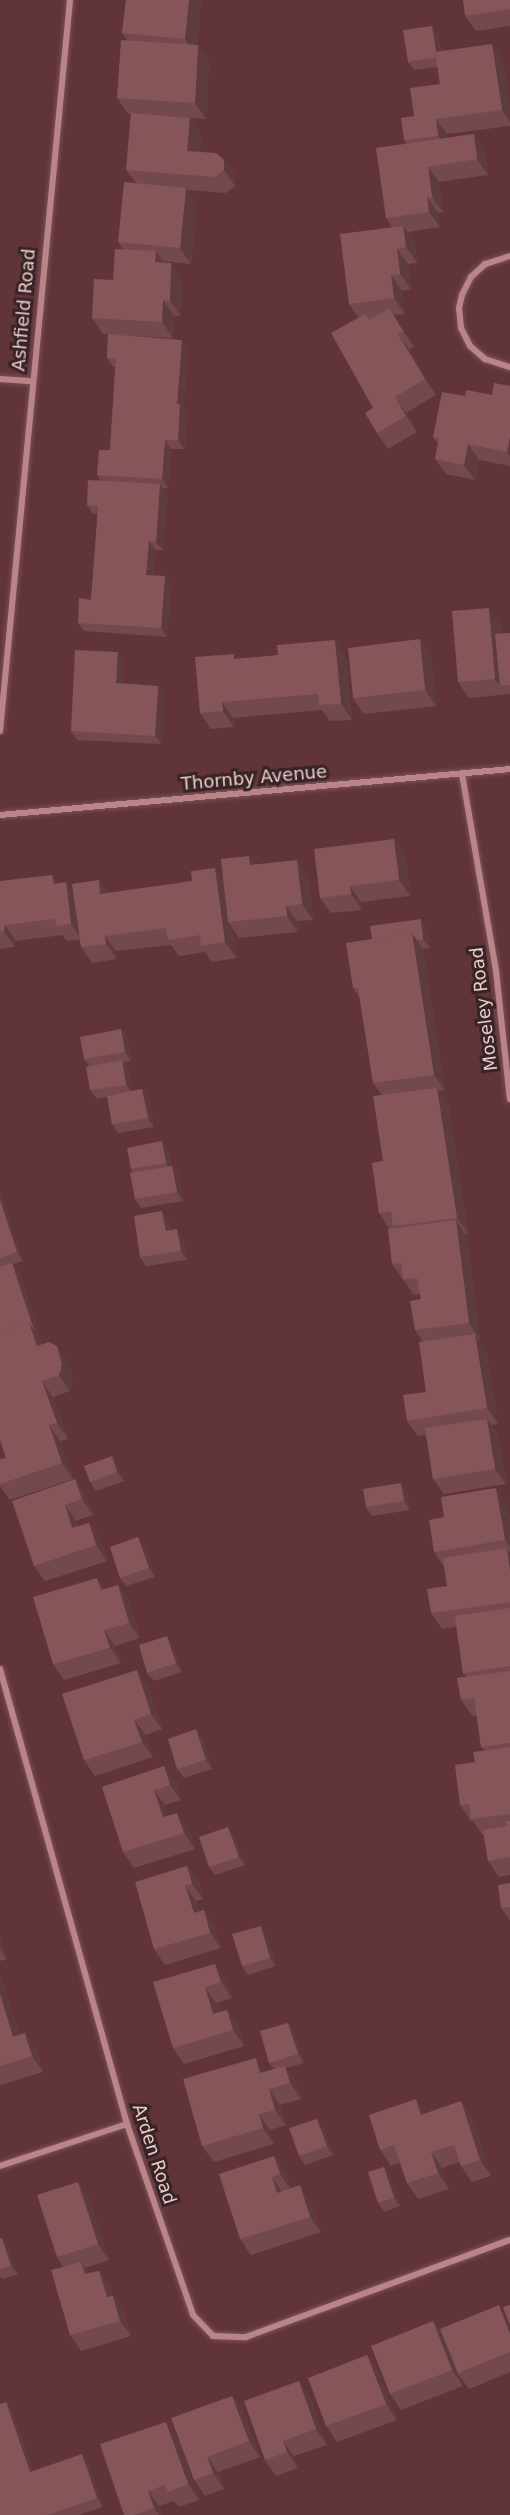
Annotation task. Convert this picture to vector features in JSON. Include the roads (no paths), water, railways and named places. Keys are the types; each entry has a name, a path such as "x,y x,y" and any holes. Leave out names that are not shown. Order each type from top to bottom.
{"street":[{"name":"Ashfield Road","path":"0,730 70,0"},
{"path":"510,256 485,264 471,277 462,295 459,308 462,328 470,346 485,359 510,367"},
{"path":"0,379 32,381"},
{"name":"Thornby Avenue","path":"0,815 510,769"},
{"name":"Moseley Road","path":"462,774 496,971 510,1099"},
{"name":"Arden Road","path":"0,1669 127,2124 193,2315 213,2336 246,2337 510,2240"},
{"path":"0,2166 127,2124"}]}
